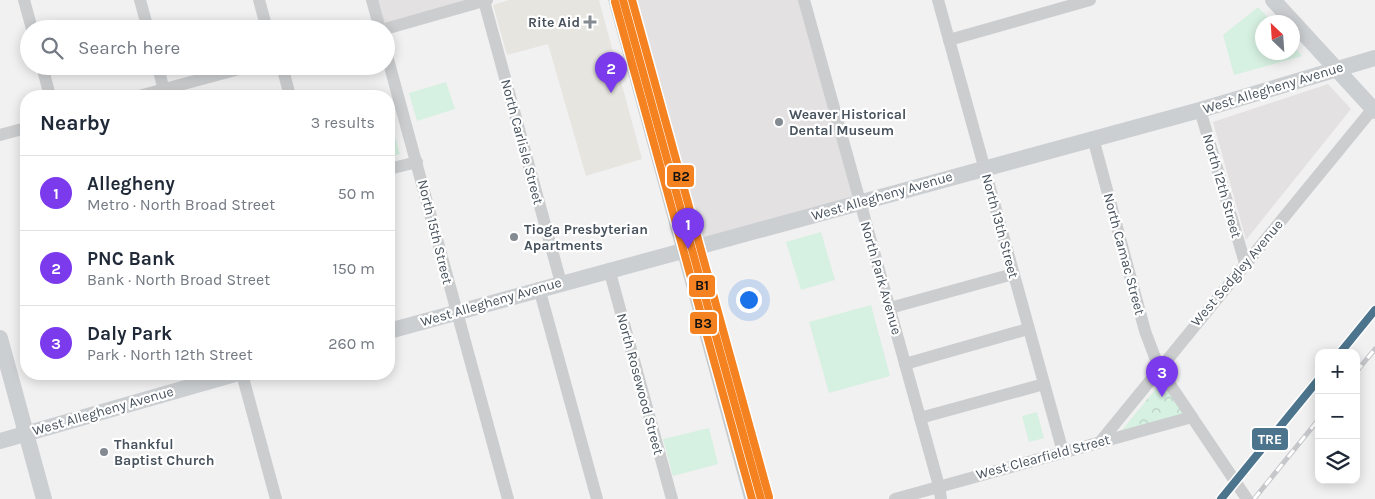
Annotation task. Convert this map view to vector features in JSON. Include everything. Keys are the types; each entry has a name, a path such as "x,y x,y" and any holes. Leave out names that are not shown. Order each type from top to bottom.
{"main road":[{"path":"618,0 754,499"},
{"path":"1273,0 1374,109"},
{"name":"West Allegheny Avenue","path":"395,329 539,288 1200,110 1375,58"},
{"path":"0,338 44,499"},
{"name":"West Allegheny Avenue","path":"0,441 214,380"}],"street":[{"path":"24,0 30,20"},
{"path":"140,0 146,20"},
{"path":"259,0 265,20"},
{"path":"372,0 378,20"},
{"path":"395,26 485,0"},
{"name":"North Carlisle Street","path":"485,0 560,283"},
{"name":"North Park Avenue","path":"804,0 940,493"},
{"name":"North 13th Street","path":"938,0 1063,452"},
{"path":"949,40 1090,0"},
{"path":"44,75 48,90"},
{"path":"160,75 163,90"},
{"path":"174,90 221,75"},
{"path":"284,75 288,90"},
{"name":"North 15th Street","path":"392,75 508,499"},
{"name":"West Sedgley Avenue","path":"1100,442 1244,263 1374,109"},
{"name":"North 12th Street","path":"1200,110 1244,263"},
{"path":"0,135 20,130"},
{"name":"North Camac Street","path":"1093,138 1145,331 1159,368"},
{"path":"395,168 417,162"},
{"name":"North Rosewood Street","path":"609,270 672,499"},
{"path":"890,308 1013,274"},
{"path":"539,288 597,499"},
{"path":"905,364 1028,329"},
{"path":"1159,368 1247,499"},
{"path":"244,380 276,499"},
{"path":"920,418 1044,384"},
{"name":"West Clearfield Street","path":"895,499 940,493 1063,452 1192,417"}],"shaded area":[{"path":"372,0 487,0 395,26 395,20 381,20"},
{"path":"509,0 599,0 642,159 586,176 548,44 507,55 493,5"},
{"path":"618,0 803,0 860,203 687,249"},
{"path":"1328,84 1351,109 1246,240 1213,122"}],"green space":[{"path":"1258,7 1265,15 1255,15 1255,60 1288,60 1234,75 1223,35"},
{"path":"446,82 455,109 417,121 409,93"},
{"path":"395,137 400,154 395,155"},
{"path":"821,232 835,280 801,290 786,242"},
{"path":"871,305 890,376 829,393 809,322"},
{"path":"1163,380 1187,414 1122,430"},
{"path":"1037,412 1044,438 1029,442 1022,416"},
{"path":"709,428 718,464 673,476 663,439"}],"railway":[{"path":"1360,367 1375,349"},
{"path":"1254,499 1315,424"}],"transit line":[{"name":"B1","path":"623,0 761,499"},
{"name":"B2","path":"632,0 769,497"},
{"name":"B3","path":"615,2 752,499"},
{"name":"TRE","path":"1343,349 1375,310"},
{"name":"TRE","path":"1221,499 1315,384"}],"place":[{"name":"Rite Aid","path":"590,22"},
{"name":"PNC Bank","path":"611,93"},
{"name":"Weaver Historical Dental Museum","path":"779,122"},
{"name":"Tioga Presbyterian Apartments","path":"514,237"},
{"name":"Allegheny","path":"688,249"},
{"name":"Daly Park","path":"1162,397"},
{"name":"Thankful Baptist Church","path":"104,452"}]}
